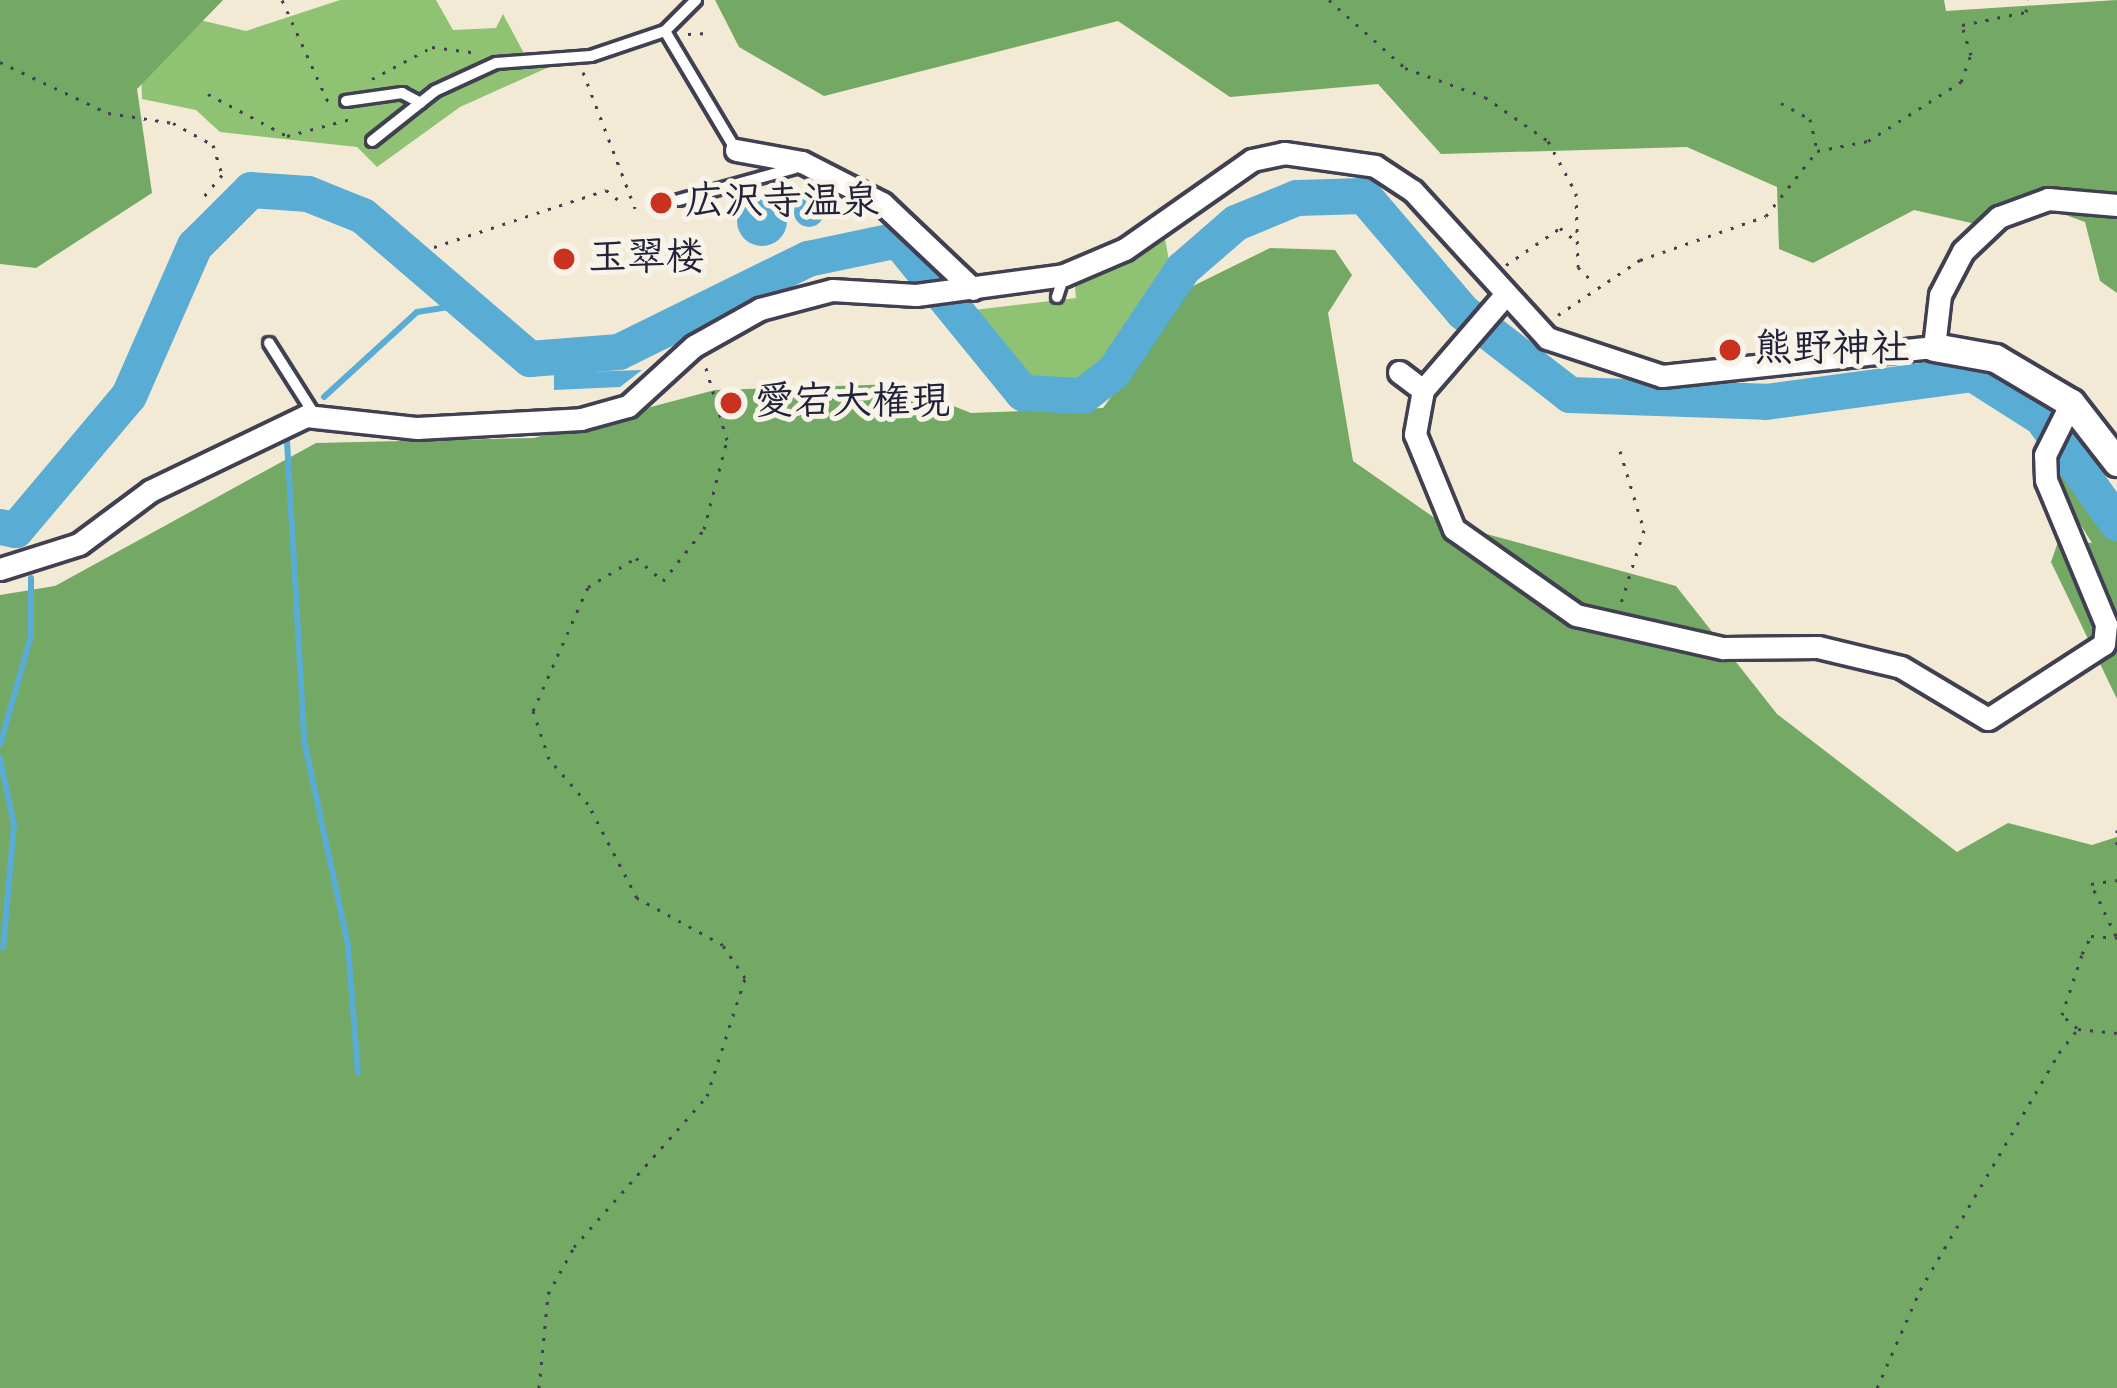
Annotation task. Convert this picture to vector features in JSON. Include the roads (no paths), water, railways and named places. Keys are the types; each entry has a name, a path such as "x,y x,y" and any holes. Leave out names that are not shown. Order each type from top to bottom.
{"street":[{"path":"736,149 810,165 902,215 970,290"},
{"path":"0,569 79,544 150,490 315,417 417,428 581,419 628,406 694,346 760,309 832,290 916,296 1060,286 1125,249 1252,160 1310,153 1375,166 1412,191 1536,328 1576,356 1662,376 1934,347 1995,358 2068,412 2117,462"},
{"path":"1934,347 1940,295 1963,251 1999,217 2048,199 2117,205"},
{"path":"1505,295 1423,390 1415,434 1461,537 1576,615 1723,647 1818,647 1901,667 1976,718 1998,716 2098,652 2106,631 2044,455 2068,412"},
{"path":"1399,372 1423,390"}],"lane":[{"path":"372,141 421,104 496,63 578,59 668,37 696,0"},
{"path":"668,37 736,149"},
{"path":"349,100 383,95 421,104"},
{"path":"679,200 810,165"},
{"path":"269,343 315,417"}],"water":[{"path":"762,196 779,204 787,221 779,238 762,246 745,238 737,221 745,204"},
{"path":"809,197 820,201 824,212 820,223 809,227 798,223 794,212 798,201"},
{"path":"642,370 620,387 554,390 554,373"}],"waterway":[{"path":"0,527 16,530 129,396 195,246 251,190 308,194 363,216 530,359 619,352 808,259 898,240 1023,393 1083,396 1114,372 1183,269 1236,223 1297,198 1364,196 1463,312 1570,395 1766,402 1973,374 2042,418 2117,523"},
{"path":"324,397 417,312 467,304"},
{"path":"287,441 304,740 348,946 358,1073"},
{"path":"0,745 31,636 31,578"},
{"path":"0,758 14,825 3,948"}],"place":[{"name":"広沢寺温泉","path":"661,203"},
{"name":"玉翠楼","path":"564,259"},
{"name":"熊野神社","path":"1730,350"},
{"name":"愛宕大権現","path":"731,403"}]}
